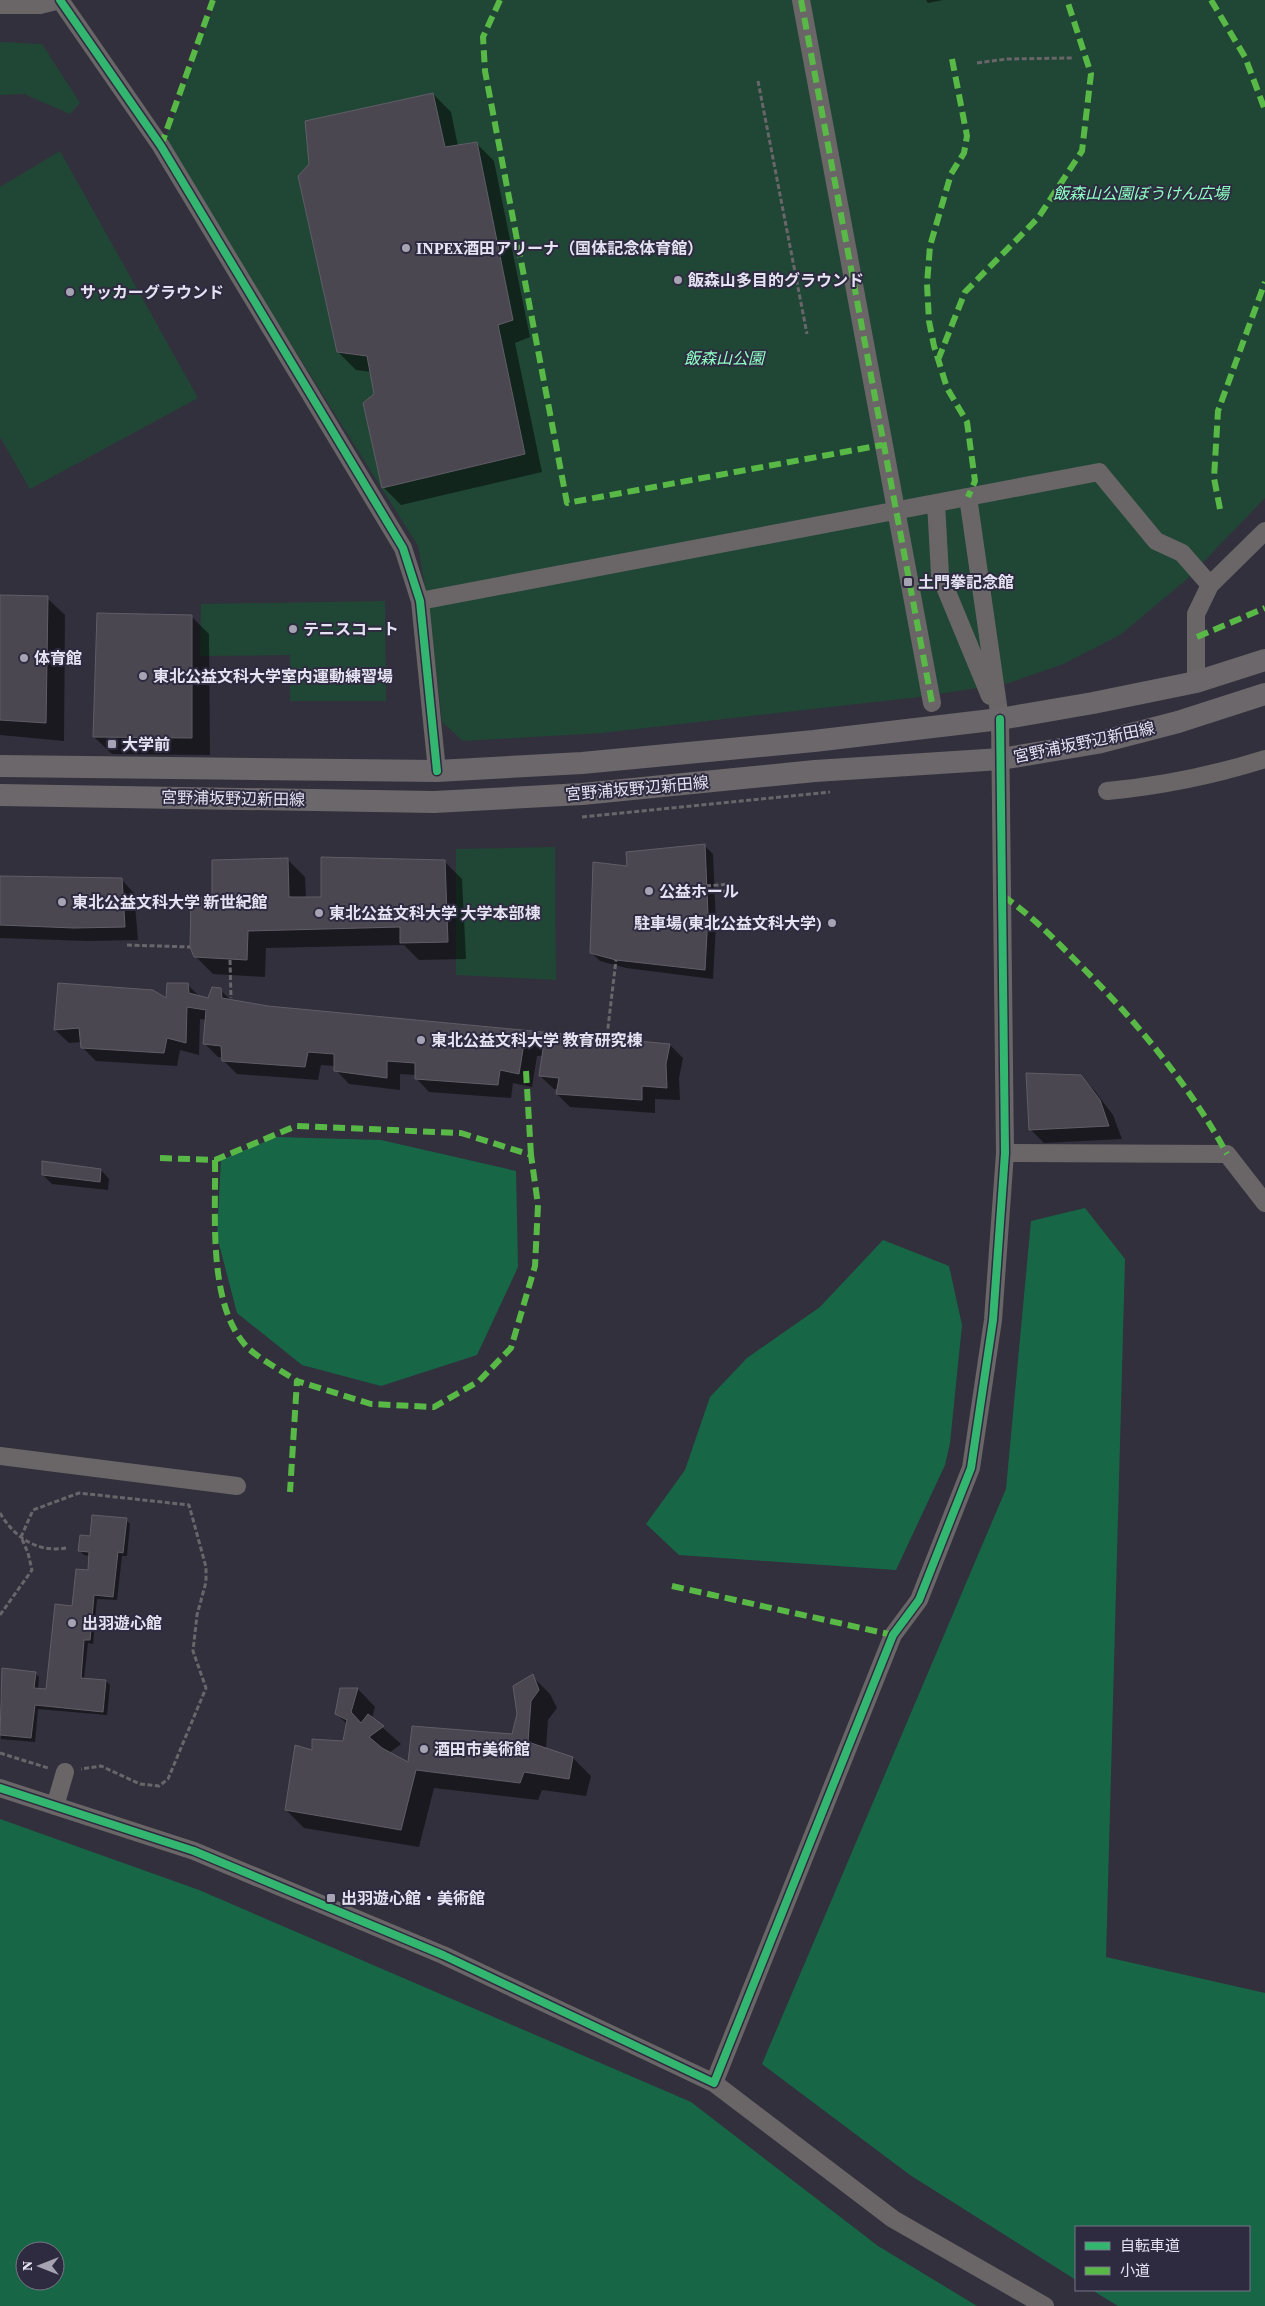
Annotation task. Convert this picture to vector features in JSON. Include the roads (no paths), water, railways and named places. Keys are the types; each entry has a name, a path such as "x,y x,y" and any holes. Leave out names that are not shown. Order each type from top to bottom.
{"main road":[{"name":"宮野浦坂野辺新田線","path":"0,766 437,771 582,763 814,742 1000,719 1093,703 1196,682 1265,660"},
{"name":"宮野浦坂野辺新田線","path":"0,795 434,802 582,794 815,771 1001,759 1097,743 1178,722 1265,694"}],"street":[{"path":"0,5 40,5 60,0 160,146 403,548 420,602 437,771"},
{"path":"801,0 894,510 932,703"},
{"path":"420,602 1099,472 1156,541 1182,553 1210,585"},
{"path":"714,2083 893,1636 919,1600 971,1468 993,1320 1005,1153 1000,719 968,497"},
{"path":"936,503 940,575 1000,719"},
{"path":"1196,682 1196,614 1210,585 1265,531"},
{"path":"1107,791 1145,787 1198,777 1265,759"},
{"path":"1005,1153 1227,1154 1265,1203"},
{"path":"0,1456 238,1486"},
{"path":"55,1806 65,1772"},
{"path":"0,1788 194,1851 443,1955 714,2083 893,2219 1045,2306"}],"place":[{"name":"INPEX酒田アリーナ（国体記念体育館）","path":"406,248"},
{"name":"飯森山多目的グラウンド","path":"678,280"},
{"name":"サッカーグラウンド","path":"70,292"},
{"name":"土門拳記念館","path":"908,582"},
{"name":"テニスコート","path":"293,629"},
{"name":"体育館","path":"24,658"},
{"name":"東北公益文科大学室内運動練習場","path":"143,676"},
{"name":"大学前","path":"112,744"},
{"name":"公益ホール","path":"649,891"},
{"name":"東北公益文科大学 新世紀館","path":"62,902"},
{"name":"東北公益文科大学 大学本部棟","path":"319,913"},
{"name":"駐車場(東北公益文科大学)","path":"832,923"},
{"name":"東北公益文科大学 教育研究棟","path":"421,1040"},
{"name":"出羽遊心館","path":"72,1623"},
{"name":"酒田市美術館","path":"424,1749"},
{"name":"出羽遊心館・美術館","path":"331,1898"}],"park label":[{"name":"飯森山公園ぼうけん広場","path":"1141,193"},
{"name":"飯森山公園","path":"724,358"}]}
